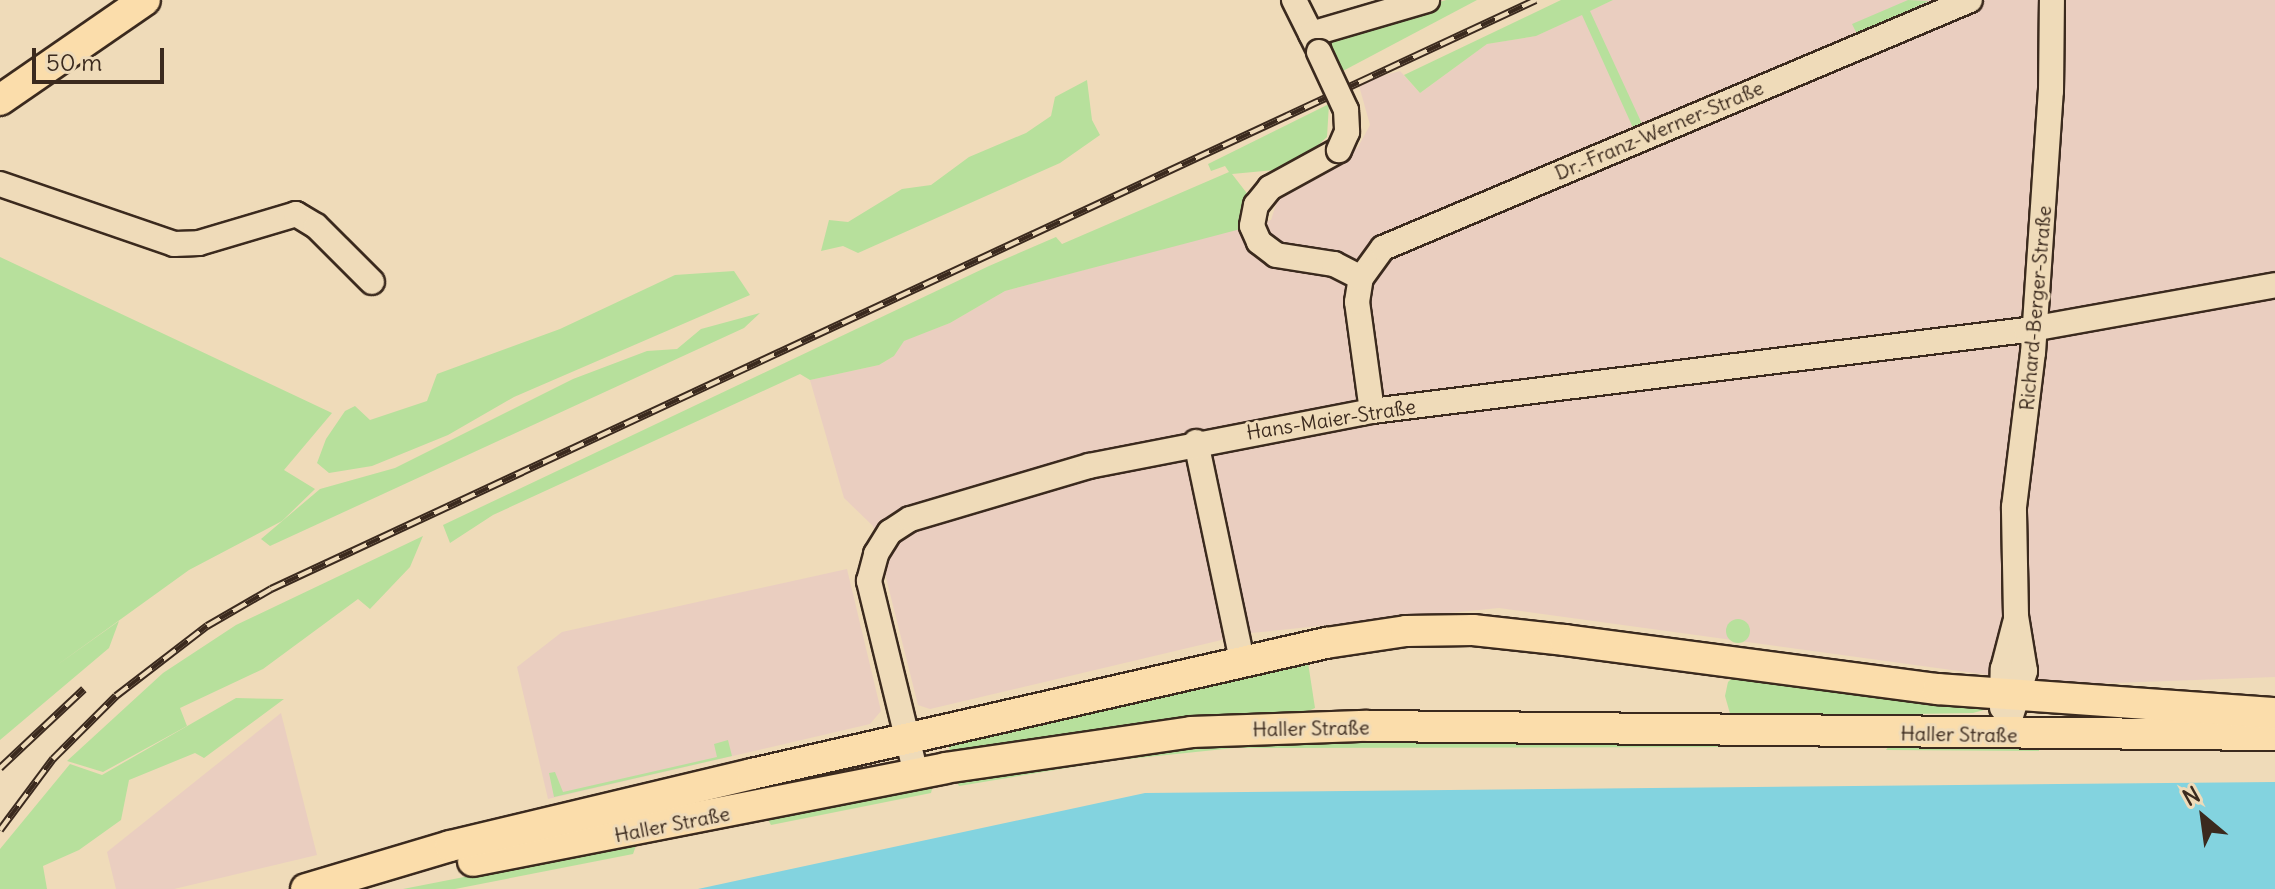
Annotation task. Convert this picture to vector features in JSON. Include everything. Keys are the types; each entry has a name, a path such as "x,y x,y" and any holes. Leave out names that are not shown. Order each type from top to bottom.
{"main road":[{"path":"0,100 145,0"},
{"name":"Haller Straße","path":"360,876 450,846 1344,639 1473,630 1730,670 2010,696 2181,703 2275,713"},
{"name":"Haller Straße","path":"2181,703 2275,696"},
{"name":"Haller Straße","path":"306,889 360,876 641,831 1050,749 1191,732 1725,720 2005,735 2225,738 2275,735"},
{"path":"2225,738 2275,742"}],"street":[{"path":"1294,0 1346,110 1347,132 1339,150 1262,195 1252,226 1259,242 1276,255 1334,264 1361,278 1357,313 1372,411"},
{"path":"1315,43 1427,0"},
{"name":"Dr.-Franz-Werner-Straße","path":"1361,278 1375,257 1397,240 1970,0"},
{"name":"Richard-Berger-Straße","path":"2005,735 2016,616 2014,507 2035,329 2051,91 2052,0"},
{"path":"0,184 174,244 199,243 296,214 316,226 372,282"},
{"name":"Hans-Maier-Straße","path":"916,774 869,581 876,554 890,532 910,519 1059,475 1196,442 1372,411 2035,329 2275,285"},
{"path":"1196,442 1242,661"}],"shaded area":[{"path":"1613,0 2275,0 2275,677 2062,685 1499,608 1251,633 930,709 918,705 873,526 844,498 810,380 879,365 894,356 903,341 950,323 1005,291 1271,220 1279,195 1358,147 1370,125 1358,82 1400,71 1420,93 1487,44 1536,36"},
{"path":"847,569 881,711 870,724 548,799 517,667 562,632"},
{"path":"281,713 317,855 174,889 116,889 107,852"}],"green space":[{"path":"1446,0 1477,0 1341,72 1330,43 1335,34"},
{"path":"1561,0 1613,0 1590,11 1643,126 1634,130 1582,15 1536,36 1487,44 1420,93 1404,75"},
{"path":"1908,0 1929,1 1915,7 1916,12 1858,36 1852,24"},
{"path":"1087,80 1092,120 1100,135 1060,163 858,253 843,246 821,251 829,220 848,222 902,189 931,185 969,157 1026,133 1051,116 1055,97"},
{"path":"1329,104 1327,137 1305,157 1275,170 1232,174 1256,205 1252,226 1005,291 950,323 904,341 894,356 879,365 810,380 800,374 493,515 450,543 443,525 989,266 1056,237 1062,244 1229,172 1225,166 1211,171 1208,164"},
{"path":"0,257 332,413 284,470 315,489 282,521 189,570 53,668 119,621 109,648 0,740"},
{"path":"734,271 750,295 514,397 448,435 372,466 329,473 317,463 326,439 345,411 355,406 370,420 427,401 437,374 560,329 675,275"},
{"path":"760,313 744,328 270,546 261,539 320,489 395,468 573,379 647,351 677,349 701,329"},
{"path":"423,536 410,567 370,609 358,599 263,669 180,708 187,726 103,772 67,761 163,673 236,625"},
{"path":"1738,619 1747,622 1750,631 1747,640 1738,643 1729,640 1726,631 1729,622"},
{"path":"1307,656 1315,708 1293,718 950,753 948,741"},
{"path":"1737,674 1958,701 1991,708 1973,713 1731,717 1725,696 1728,682"},
{"path":"236,698 284,699 204,758 195,753 129,780 121,820 79,850 43,866 47,889 0,889 0,849 70,764 102,775"},
{"path":"1320,738 1772,743 1774,747 1234,748 1109,761 959,786 954,776 1160,746"},
{"path":"728,740 732,756 554,797 549,773 555,772 563,792 717,757 714,744"},
{"path":"1889,746 2039,746 2039,751 1886,750"},
{"path":"934,781 931,793 771,825 766,816"},
{"path":"637,843 633,854 455,889 403,889"}],"water":[{"path":"2275,782 2275,889 698,889 1145,793"}],"railway":[{"path":"0,830 53,759 116,696 207,626 271,589 1536,0"},
{"path":"0,768 84,689"}]}
